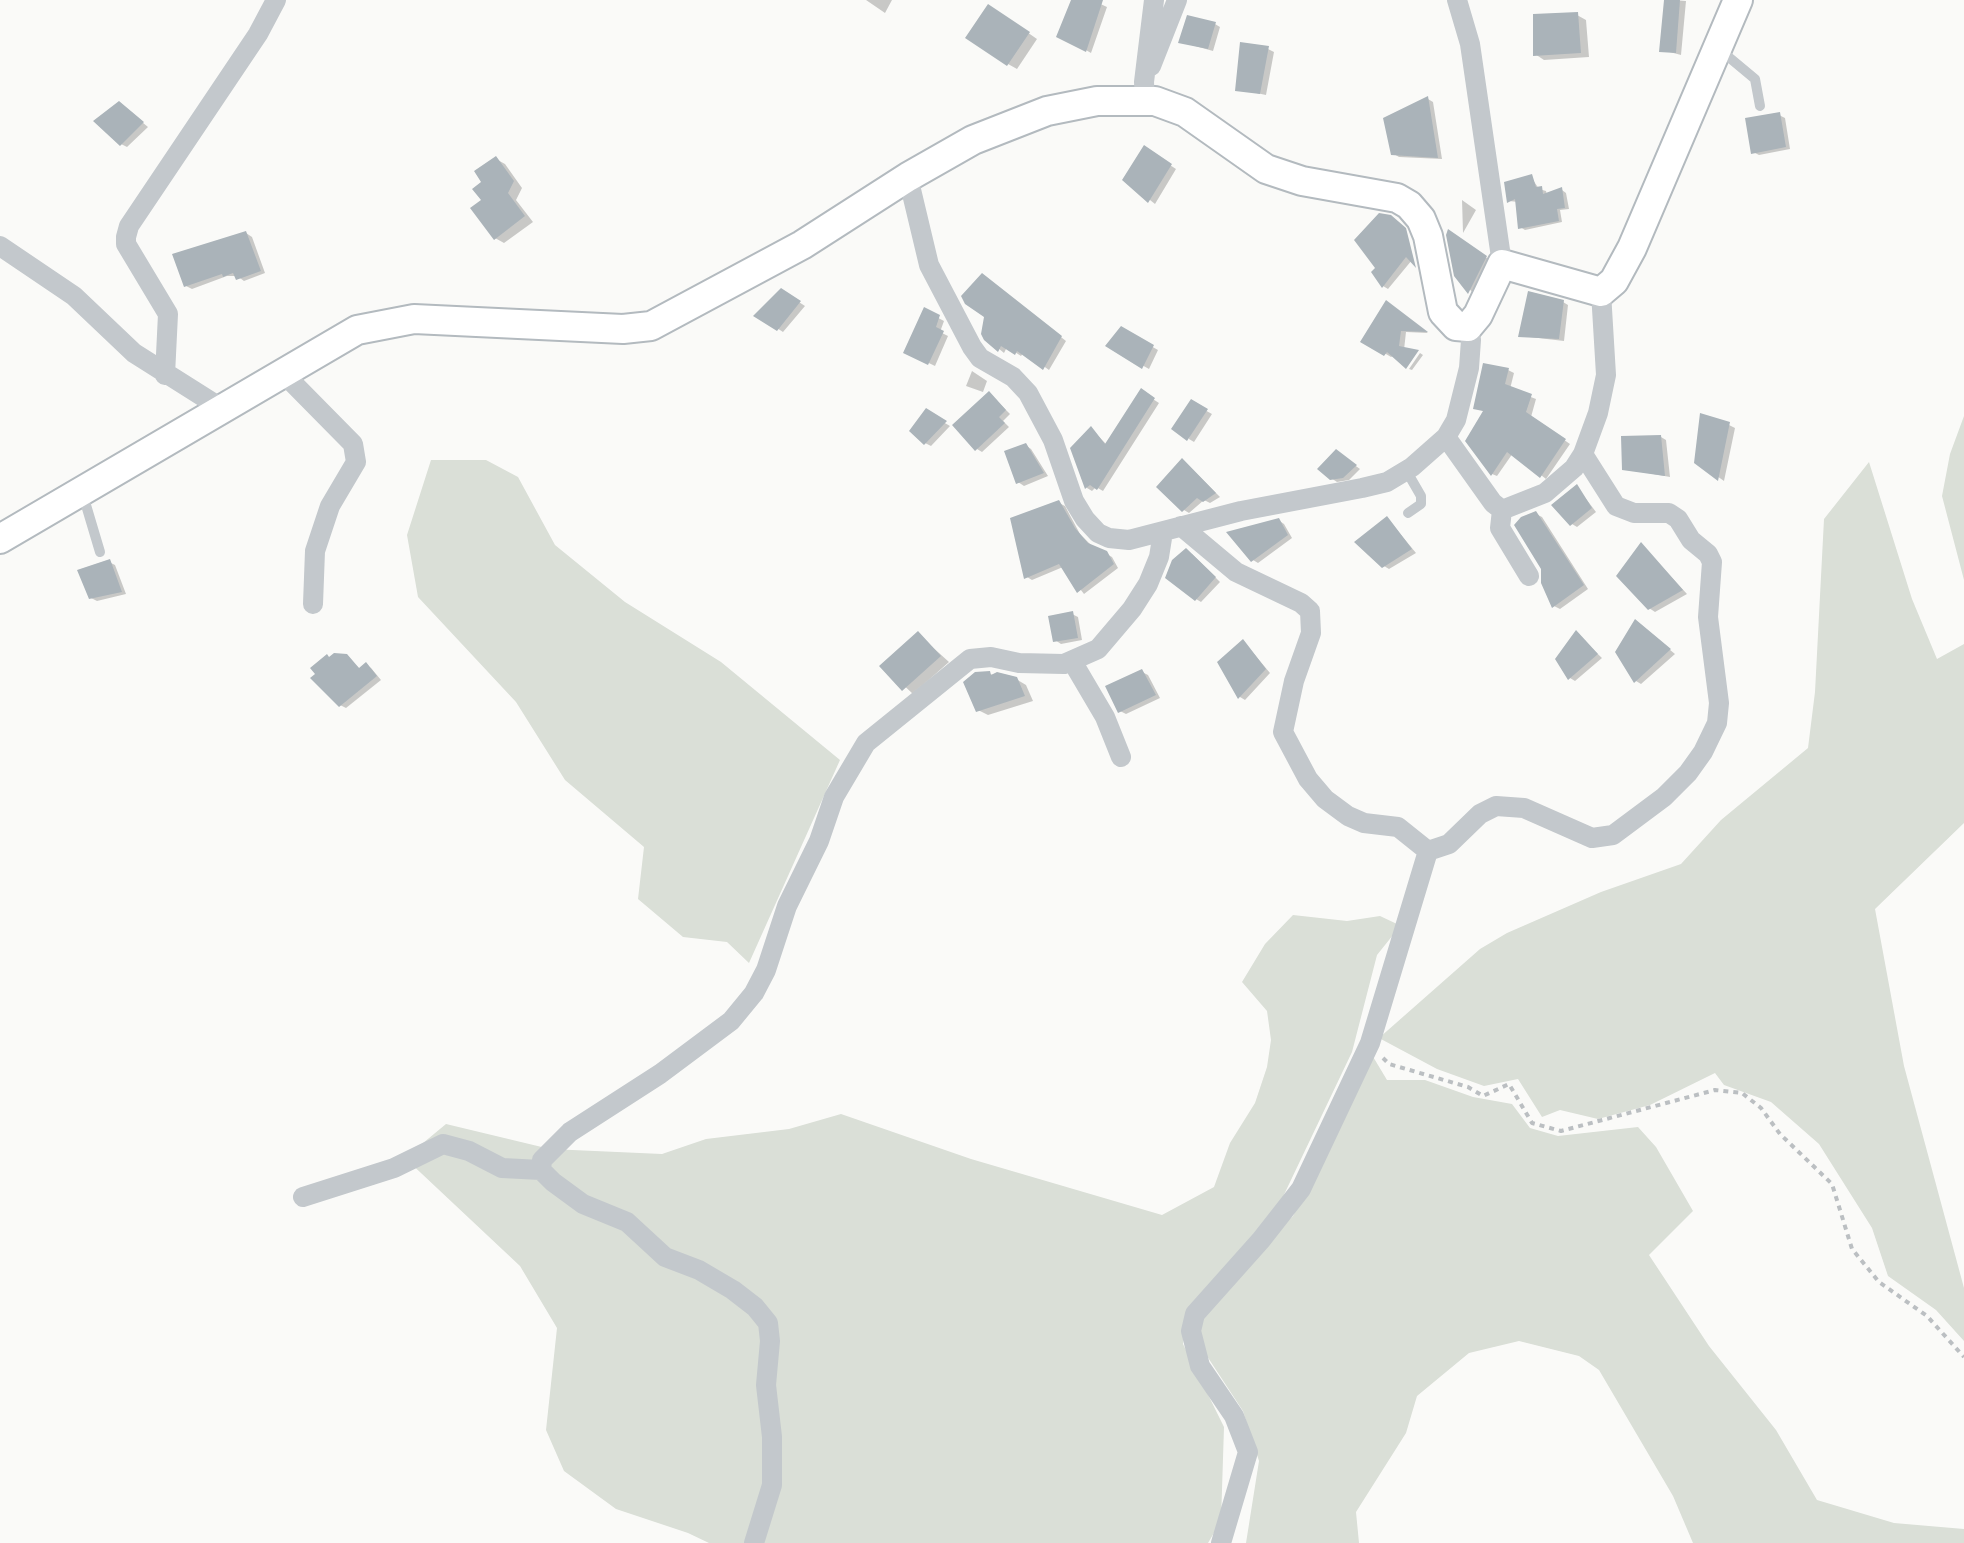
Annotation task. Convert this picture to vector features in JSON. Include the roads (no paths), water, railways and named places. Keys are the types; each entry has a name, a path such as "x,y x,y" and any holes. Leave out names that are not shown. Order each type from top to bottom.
{"street":[{"path":"165,375 168,314 126,244 126,236 258,34 276,0"},
{"path":"1145,91 1154,0"},
{"path":"1145,91 1177,0"},
{"path":"908,176 922,242 942,292 980,358 1014,377 1039,410 1074,502 1098,533 1129,540 1328,492 1387,482 1446,437 1456,420 1464,394 1471,340 1468,327 1484,304 1502,264 1470,44 1457,0"},
{"path":"1502,510 1545,493 1574,468 1583,454 1606,375 1602,292 1614,280 1632,248 1738,0"},
{"path":"0,539 347,335 391,321 414,319 623,329 652,326 802,245 908,176 974,140 1047,111 1145,91 1185,112 1266,168 1302,181 1371,191 1409,205 1421,218 1428,236 1443,312 1456,326 1468,327"},
{"path":"0,246 74,296 165,375 221,408"},
{"path":"1502,264 1602,292"},
{"path":"282,372 353,444 356,462 330,506 314,551 314,604"},
{"path":"1446,437 1502,510"},
{"path":"1428,851 1449,844 1480,814 1496,806 1524,808 1592,838 1614,834 1664,797 1695,764 1712,736 1719,703 1708,617 1712,562 1669,513 1634,512 1616,506 1583,454"},
{"path":"1502,510 1500,528 1529,576"},
{"path":"541,1170 542,1160 570,1132 660,1074 731,1021 754,994 834,797 866,743 970,659 1043,665 1072,661 1098,649 1132,609 1172,529"},
{"path":"1172,529 1236,572 1310,611 1311,634 1294,681 1283,732 1308,779 1325,799 1364,823 1398,826 1428,851"},
{"path":"1072,661 1105,717 1121,757"},
{"path":"1221,1543 1248,1452 1234,1416 1200,1366 1192,1331 1195,1314 1301,1190 1370,1043 1428,851"},
{"path":"303,1196 394,1168 443,1144 469,1151 502,1168 541,1170 583,1204 627,1222 665,1258 699,1270 734,1290 768,1323 770,1340 766,1385 772,1485 754,1543"}],"lane":[{"path":"1719,48 1755,79 1760,106"},
{"path":"1406,470 1421,496 1421,504 1408,514"},
{"path":"82,491 100,552"}]}
